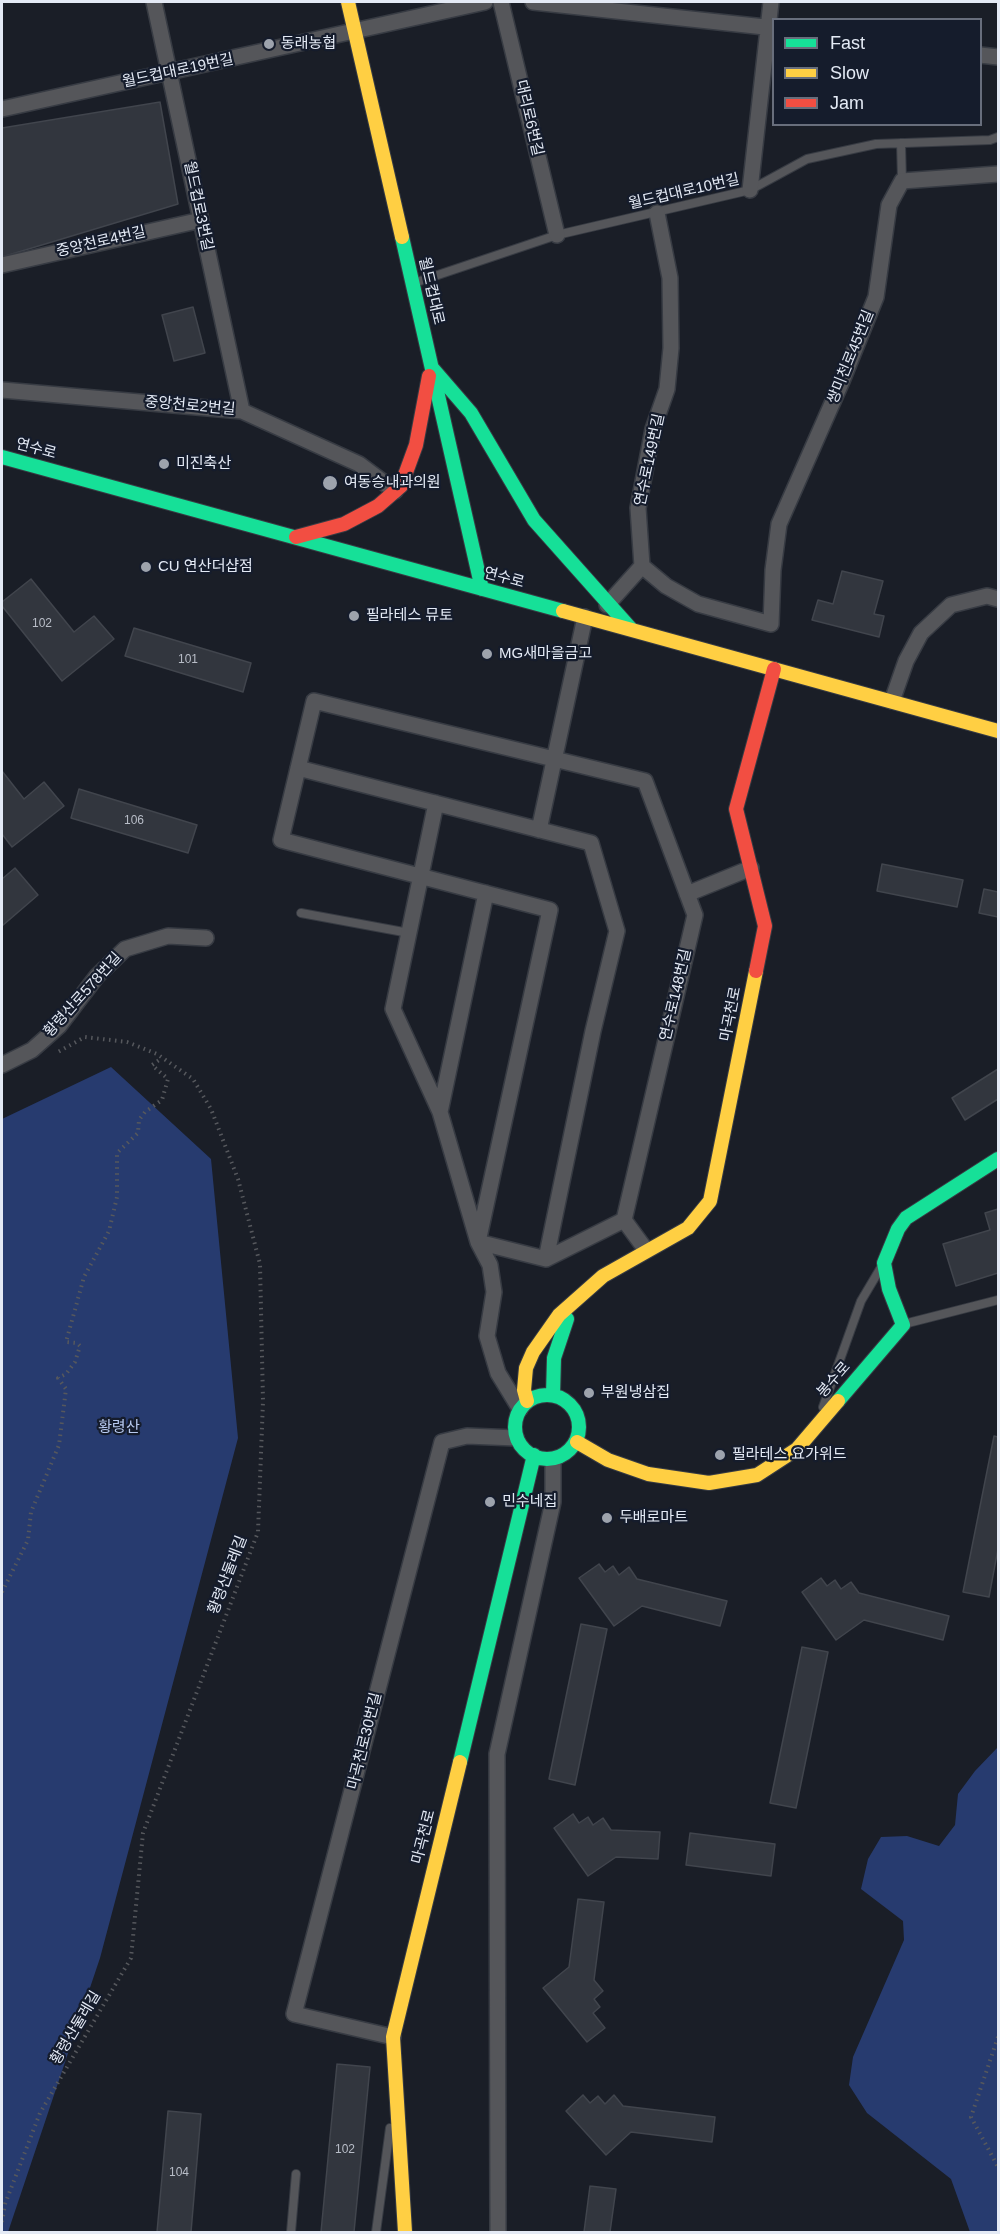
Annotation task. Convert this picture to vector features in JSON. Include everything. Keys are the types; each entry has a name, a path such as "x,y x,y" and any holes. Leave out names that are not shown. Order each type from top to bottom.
{"street":[{"name":"월드컵로3번길","path":"154,2 171,72 242,411"},
{"name":"월드컵대로","path":"348,2 482,589"},
{"name":"월드컵대로19번길","path":"2,109 485,2"},
{"name":"대리로6번길","path":"501,2 557,235"},
{"path":"533,2 771,27"},
{"path":"750,190 771,27 771,2"},
{"path":"982,55 999,57"},
{"path":"902,181 999,174"},
{"name":"쌍미천로45번길","path":"642,566 666,586 698,604 771,624 773,570 779,524 876,297 889,205 902,181"},
{"name":"연수로149번길","path":"642,566 638,508 653,429 667,389 671,348 670,278 657,213"},
{"name":"중앙천로4번길","path":"2,265 201,220"},
{"path":"296,537 344,524 378,506 401,486 412,458 431,366"},
{"path":"431,366 471,413 534,520 567,555 607,605 632,630"},
{"name":"중앙천로2번길","path":"2,390 242,411 359,464 395,491"},
{"name":"연수로","path":"2,456 999,731"},
{"path":"607,605 642,566"},
{"path":"892,701 906,661 921,633 951,605 987,596 999,599"},
{"path":"539,830 585,617"},
{"name":"마곡천로","path":"516,1438 514,1423 524,1405 526,1368 533,1352 559,1315 603,1276 688,1228 710,1202 765,926 736,809 774,669"},
{"name":"연수로148번길","path":"478,1242 550,910 281,840 314,701 645,781 695,915 624,1220"},
{"path":"298,768 591,843 617,931 593,1031 546,1259"},
{"path":"436,803 393,1009 440,1112 478,1242 490,1265 494,1292 487,1336 498,1373 524,1405 540,1395 554,1395 567,1401 577,1413 580,1428 577,1442 567,1454 553,1460 524,1451 516,1438"},
{"path":"687,894 751,868"},
{"path":"440,1112 486,893"},
{"name":"황령산로578번길","path":"2,1065 32,1050 59,1026 97,976 125,949 168,936 206,938"},
{"path":"903,1325 889,1289 884,1263 898,1229 906,1218 999,1159"},
{"path":"478,1242 546,1259 624,1220 646,1250"},
{"name":"마곡천로","path":"554,1395 554,1358 574,1301"},
{"name":"봉수로","path":"577,1442 608,1460 648,1474 709,1483 757,1475 796,1449 903,1325"},
{"name":"마곡천로30번길","path":"393,2037 294,2014 442,1442 467,1436 516,1438"},
{"name":"마곡천로","path":"405,2232 393,2037 534,1455"},
{"path":"498,2232 497,1754 553,1502 553,1460"}],"lane":[{"name":"월드컵대로10번길","path":"412,284 557,235 750,190 807,159 876,144 999,138"},
{"path":"901,143 902,181"},
{"path":"302,913 409,933"},
{"path":"818,1424 861,1301 884,1263"},
{"path":"903,1325 999,1300"},
{"path":"376,2232 384,2158 396,2097"},
{"path":"291,2232 296,2174"}],"path":[{"name":"황령산둘레길","path":"2,2222 5,2204 40,2113 131,1958 143,1833 258,1532 263,1401 261,1264 238,1179 211,1109 193,1079 162,1058 128,1042 85,1037 54,1054"},
{"path":"2,1592 28,1540 31,1512 58,1445 66,1389 58,1378 66,1374 75,1362 80,1346 76,1342 66,1342 84,1277 109,1231 117,1197 117,1153 138,1133 139,1120 162,1100 168,1079 152,1065 162,1058"},
{"path":"999,2037 971,2117 999,2167"}],"green space":[{"name":"황령산","path":"111,1067 211,1159 238,1438 100,1958 8,2232 2,2232 2,1119"},
{"path":"998,1747 998,2232 970,2232 951,2179 867,2113 849,2085 853,2057 904,1940 903,1921 861,1889 868,1859 881,1837 907,1836 939,1846 955,1825 958,1794 975,1771"}],"building":[{"path":"160,102 178,204 2,257 2,128"},
{"path":"193,307 205,353 174,361 162,315"},
{"path":"842,571 883,581 874,614 884,616 879,637 812,620 818,600 833,604"},
{"path":"31,579 74,632 94,616 114,639 62,681 2,606 2,602"},
{"path":"134,628 251,663 243,692 125,656"},
{"path":"2,771 24,799 44,782 64,806 12,847 2,834"},
{"path":"79,789 197,825 188,853 71,818"},
{"path":"882,864 963,880 957,907 877,891"},
{"path":"15,868 38,895 2,926 2,879"},
{"path":"984,889 998,892 998,917 979,913"},
{"path":"998,1069 998,1099 965,1120 952,1098"},
{"path":"998,1209 998,1273 956,1286 943,1244 990,1230 985,1213"},
{"path":"994,1436 998,1437 998,1549 989,1597 963,1592"},
{"path":"599,1564 605,1572 613,1566 619,1575 629,1567 637,1579 727,1601 720,1626 642,1606 614,1626 579,1578"},
{"path":"821,1578 827,1586 835,1580 841,1589 851,1582 859,1593 949,1616 943,1640 864,1620 836,1640 802,1592"},
{"path":"581,1624 607,1629 575,1785 549,1779"},
{"path":"802,1647 828,1652 796,1808 770,1803"},
{"path":"573,1814 579,1823 588,1817 593,1825 603,1818 611,1830 660,1832 658,1859 616,1857 588,1876 554,1828"},
{"path":"690,1833 775,1844 771,1876 686,1865"},
{"path":"578,1899 604,1902 594,1980 603,1991 594,1999 600,2007 593,2013 605,2028 587,2042 543,1988 569,1967"},
{"path":"337,2064 370,2067 354,2232 321,2232"},
{"path":"583,2095 590,2103 598,2096 605,2104 614,2095 623,2106 715,2117 712,2142 631,2132 606,2155 566,2111"},
{"path":"168,2111 201,2114 191,2232 157,2232"},
{"path":"590,2186 616,2189 610,2232 584,2232"}],"traffic: fast":[{"path":"402,237 482,589"},
{"path":"433,369 471,413 534,520 631,629"},
{"path":"2,457 563,611"},
{"path":"838,1401 903,1325 889,1289 884,1263 898,1229 906,1218 998,1159"},
{"path":"553,1395 554,1358 567,1319"},
{"path":"541,1395 553,1395 570,1404 577,1415 579,1427 577,1439 570,1450 553,1459 541,1459 529,1454 520,1445 515,1433 515,1421 520,1409 529,1400 541,1395"},
{"path":"460,1762 534,1455"}],"traffic: slow":[{"path":"348,2 402,237"},
{"path":"563,611 998,731"},
{"path":"527,1401 524,1390 526,1368 533,1352 559,1315 603,1276 688,1228 710,1201 756,971"},
{"path":"577,1442 608,1460 648,1474 709,1483 757,1475 797,1449 838,1401"},
{"path":"405,2232 393,2037 460,1762"}],"traffic: jam":[{"path":"296,537 344,524 378,506 401,486 416,445 429,376"},
{"path":"756,971 765,926 736,809 774,669"}],"place":[{"name":"동래농협","path":"269,44"},
{"name":"미진축산","path":"164,464"},
{"name":"여동승내과의원","path":"330,483"},
{"name":"CU 연산더샵점","path":"146,567"},
{"name":"필라테스 뮤토","path":"354,616"},
{"name":"MG새마을금고","path":"487,654"},
{"name":"부원냉삼집","path":"589,1393"},
{"name":"필라테스 요가위드","path":"720,1455"},
{"name":"민수네집","path":"490,1502"},
{"name":"두배로마트","path":"607,1518"}]}
